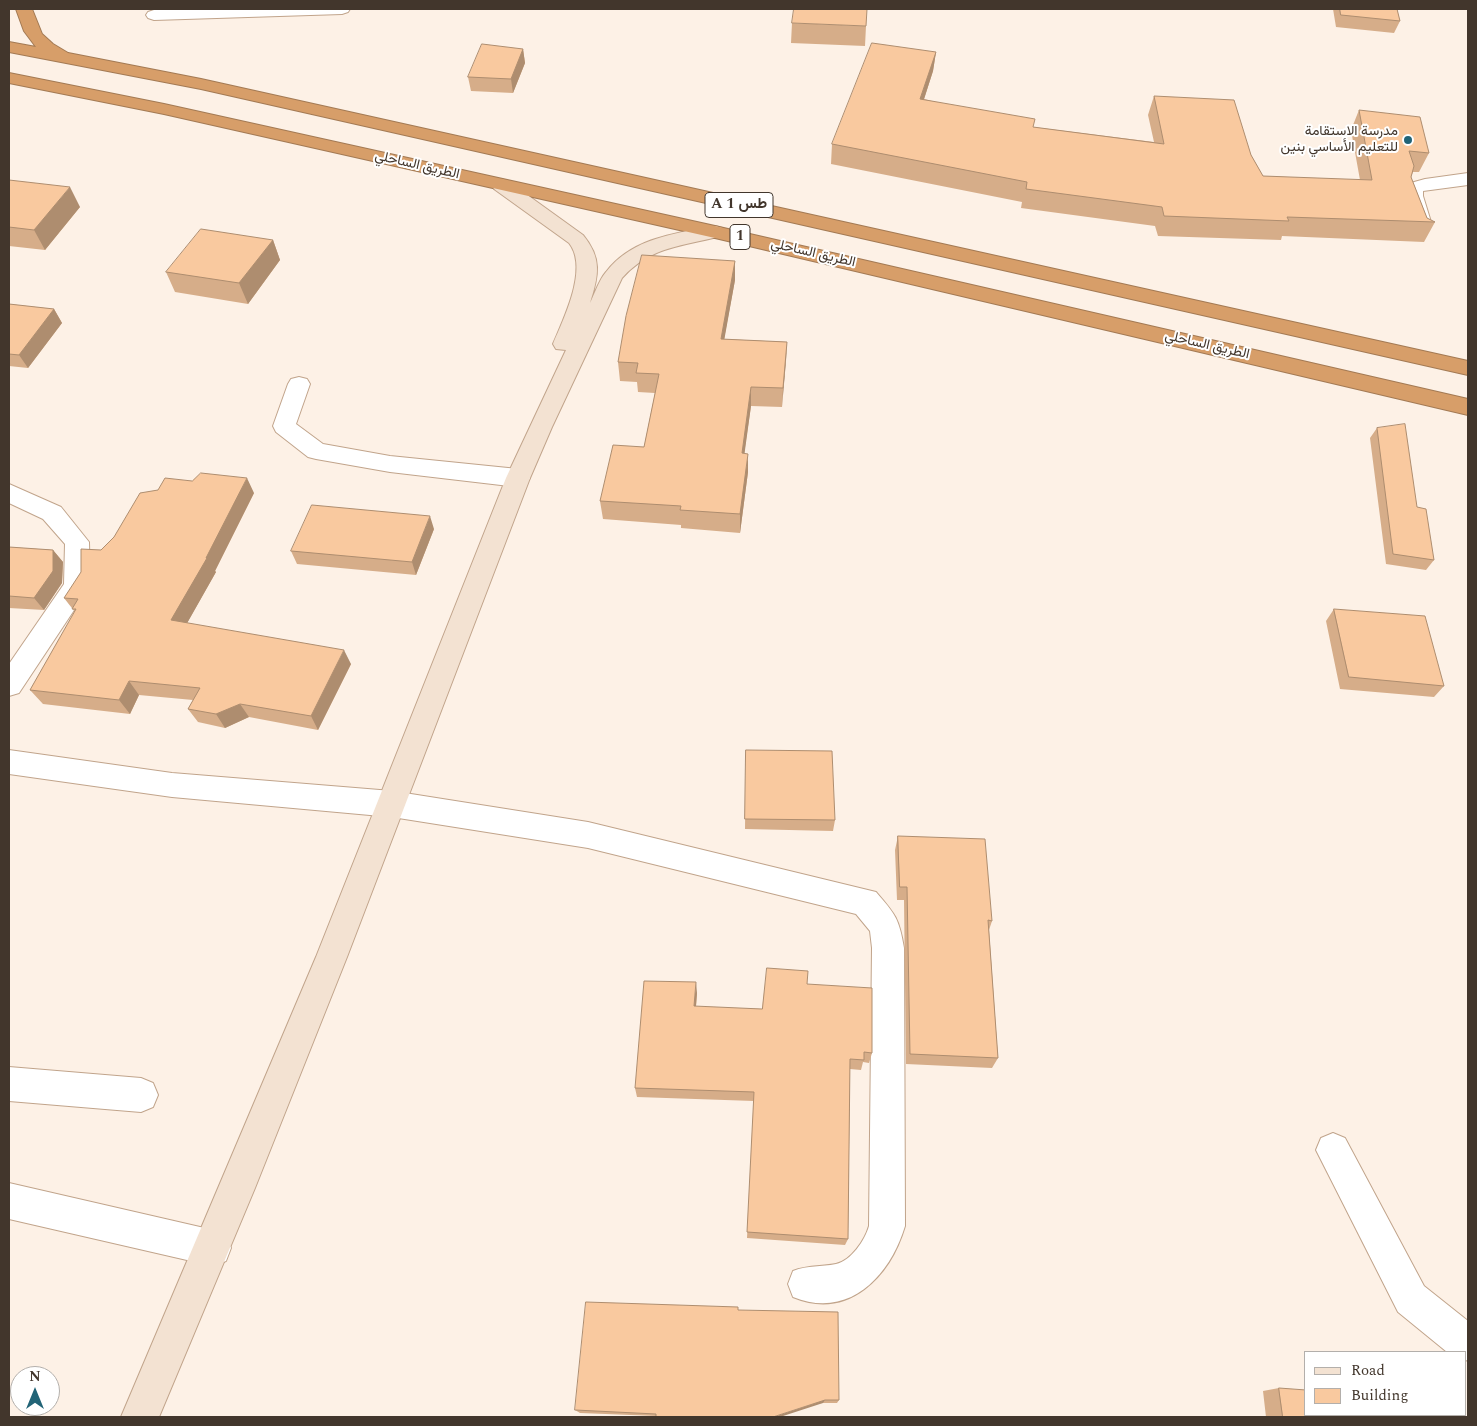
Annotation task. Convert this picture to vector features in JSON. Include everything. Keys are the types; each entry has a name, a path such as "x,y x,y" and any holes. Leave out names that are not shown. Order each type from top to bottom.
{"highway":[{"path":"24,9 27,21 40,42 52,52 67,58"},
{"name":"الطريق الساحلي","path":"9,47 210,86 1468,368"},
{"name":"الطريق الساحلي","path":"9,78 164,109 715,232 1468,406"},
{"path":"1362,344 1362,382"}],"street":[{"path":"154,15 342,9"},
{"path":"1425,233 1413,196 1414,188 1468,179"},
{"path":"501,185 576,239 585,252 587,268 581,298 557,364 550,403"},
{"path":"140,1417 213,1248 392,804 518,478 550,403 585,338 613,276 619,267 637,252 652,246 715,232"},
{"path":"300,384 284,426 316,451 390,464 518,478"},
{"path":"9,493 52,513 77,542 77,586 9,684"},
{"path":"9,762 172,785 392,804 588,835 865,902 885,926 888,948 887,1226 883,1242 868,1263 846,1280 806,1284"},
{"path":"9,1084 141,1096"},
{"path":"1333,1150 1411,1299 1462,1341 1468,1342"},
{"path":"9,1201 213,1248"}],"building":[{"path":"794,9 867,9 866,26 792,23"},
{"path":"1340,9 1397,9 1400,21 1341,15"},
{"path":"872,43 936,52 920,99 1035,119 1033,127 1164,144 1154,96 1234,100 1251,155 1263,176 1372,180 1359,110 1420,117 1429,153 1409,151 1414,166 1411,177 1427,218 1435,222 1287,217 1289,221 1164,216 1162,207 1026,189 1027,182 832,144"},
{"path":"482,44 523,49 511,79 468,77"},
{"path":"9,180 70,187 34,230 9,227"},
{"path":"201,229 273,240 239,283 166,272"},
{"path":"642,255 735,261 721,339 787,342 783,388 751,387 742,453 748,454 740,514 680,510 681,506 600,501 613,445 644,447 659,374 636,373 638,363 618,362 626,316"},
{"path":"9,304 54,309 19,355 9,354"},
{"path":"1405,424 1417,507 1426,509 1434,560 1393,554 1377,428"},
{"path":"201,473 247,478 207,558 171,620 344,650 311,716 240,704 216,714 188,709 200,688 129,681 119,700 30,690 76,609 72,609 78,599 64,598 81,572 81,549 101,550 114,537 140,493 158,490 165,478 192,481"},
{"path":"312,505 430,516 412,562 291,551"},
{"path":"9,547 53,550 53,571 34,598 9,596"},
{"path":"1334,609 1425,616 1444,686 1349,677"},
{"path":"746,750 832,751 835,820 745,819"},
{"path":"898,836 985,839 992,921 988,920 998,1058 910,1054 907,887 900,887"},
{"path":"767,968 808,971 807,984 872,988 872,1053 864,1052 864,1060 850,1059 848,1239 747,1232 754,1092 635,1088 644,981 696,982 694,1006 762,1009"},
{"path":"586,1302 738,1307 738,1310 838,1312 839,1400 825,1400 773,1417 656,1417 656,1414 575,1410"},
{"path":"1279,1388 1304,1390 1304,1416 1383,1417 1283,1417"}],"place":[{"name":"مدرسة الاستقامة للتعليم الأساسي بنين","path":"1408,140"}]}
